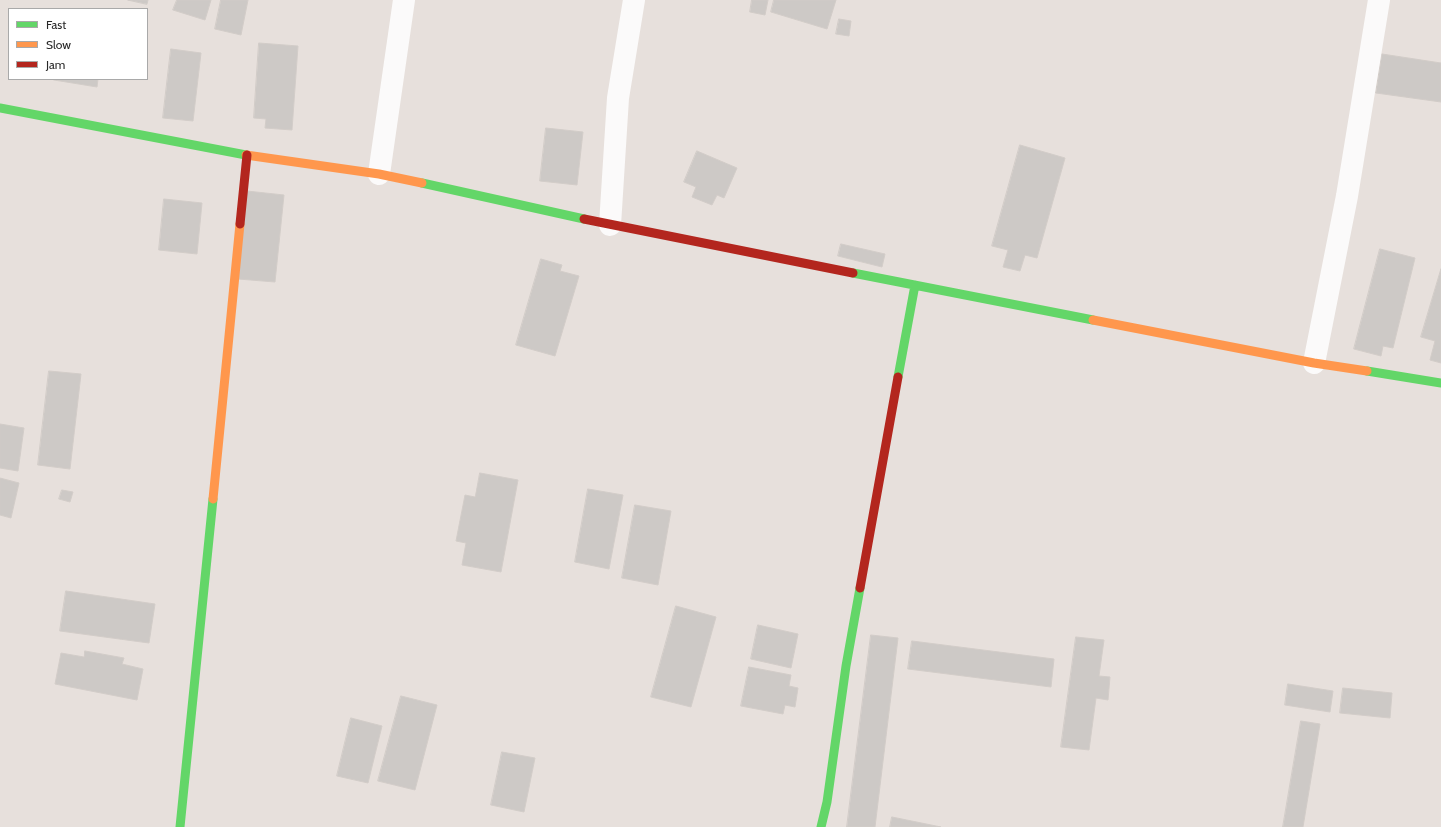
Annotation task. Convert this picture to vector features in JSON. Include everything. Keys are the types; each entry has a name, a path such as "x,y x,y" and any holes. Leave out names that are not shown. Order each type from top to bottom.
{"street":[{"path":"379,174 404,0"},
{"path":"610,225 618,98 634,0"},
{"path":"1314,363 1347,196 1379,0"},
{"path":"0,108 247,155 379,174 610,225 1314,363 1441,383"},
{"path":"180,827 247,155"},
{"path":"821,827 827,802 848,651 915,285"}],"building":[{"path":"128,0 148,0 147,4"},
{"path":"177,0 211,0 205,20 173,10"},
{"path":"221,0 248,0 241,35 215,29"},
{"path":"752,0 768,0 765,15 750,12"},
{"path":"774,0 836,0 827,29 771,12"},
{"path":"839,19 851,21 849,36 836,34"},
{"path":"259,43 298,46 292,130 265,128 266,119 254,118"},
{"path":"171,49 201,53 193,121 163,118"},
{"path":"1382,54 1441,63 1441,102 1376,93"},
{"path":"54,80 98,80 97,87"},
{"path":"546,128 583,132 577,185 540,181"},
{"path":"1020,145 1065,158 1037,258 1025,255 1020,271 1003,267 1008,250 992,246"},
{"path":"697,151 737,168 724,198 717,195 712,205 692,197 696,187 684,182"},
{"path":"247,191 284,195 275,282 238,279"},
{"path":"164,199 202,203 197,254 159,250"},
{"path":"841,244 885,254 882,267 838,256"},
{"path":"1380,249 1415,258 1393,348 1383,346 1381,356 1354,349"},
{"path":"541,259 562,265 560,271 579,276 555,356 516,345"},
{"path":"1441,269 1441,363 1430,360 1435,341 1421,337"},
{"path":"49,371 81,374 70,469 38,465"},
{"path":"0,424 24,428 18,471 0,468"},
{"path":"480,473 518,480 501,572 462,565 466,543 456,541 465,495 475,497"},
{"path":"0,478 19,483 11,518 0,515"},
{"path":"588,489 623,495 609,569 575,562"},
{"path":"62,490 73,492 70,502 59,499"},
{"path":"635,505 671,511 658,585 622,578"},
{"path":"66,591 155,604 149,643 60,631"},
{"path":"676,606 716,617 691,707 651,697"},
{"path":"758,625 798,634 791,668 751,659"},
{"path":"871,635 898,638 875,827 847,827"},
{"path":"1076,637 1104,640 1099,676 1110,677 1108,700 1096,698 1089,750 1061,747"},
{"path":"912,641 1054,659 1051,687 908,669"},
{"path":"85,651 124,658 122,664 143,669 137,700 55,684 61,653 84,657"},
{"path":"749,667 791,675 789,686 798,688 795,707 785,705 783,714 741,706"},
{"path":"1288,684 1333,691 1330,712 1285,705"},
{"path":"1343,688 1392,693 1390,718 1340,713"},
{"path":"401,696 437,705 415,790 378,781"},
{"path":"351,718 382,726 368,783 337,776"},
{"path":"1301,721 1320,724 1303,827 1283,827"},
{"path":"502,752 535,758 524,812 491,805"},
{"path":"892,817 941,827 890,827"}],"traffic: fast":[{"path":"0,108 246,155"},
{"path":"422,183 584,219"},
{"path":"853,273 1093,320"},
{"path":"898,377 915,285"},
{"path":"1367,371 1441,383"},
{"path":"180,827 213,499"},
{"path":"821,827 827,802 846,666 860,588"}],"traffic: slow":[{"path":"246,155 379,174 422,183"},
{"path":"213,499 240,224"},
{"path":"1093,320 1314,363 1367,371"}],"traffic: jam":[{"path":"240,224 247,155"},
{"path":"584,219 853,273"},
{"path":"860,588 898,377"}]}
